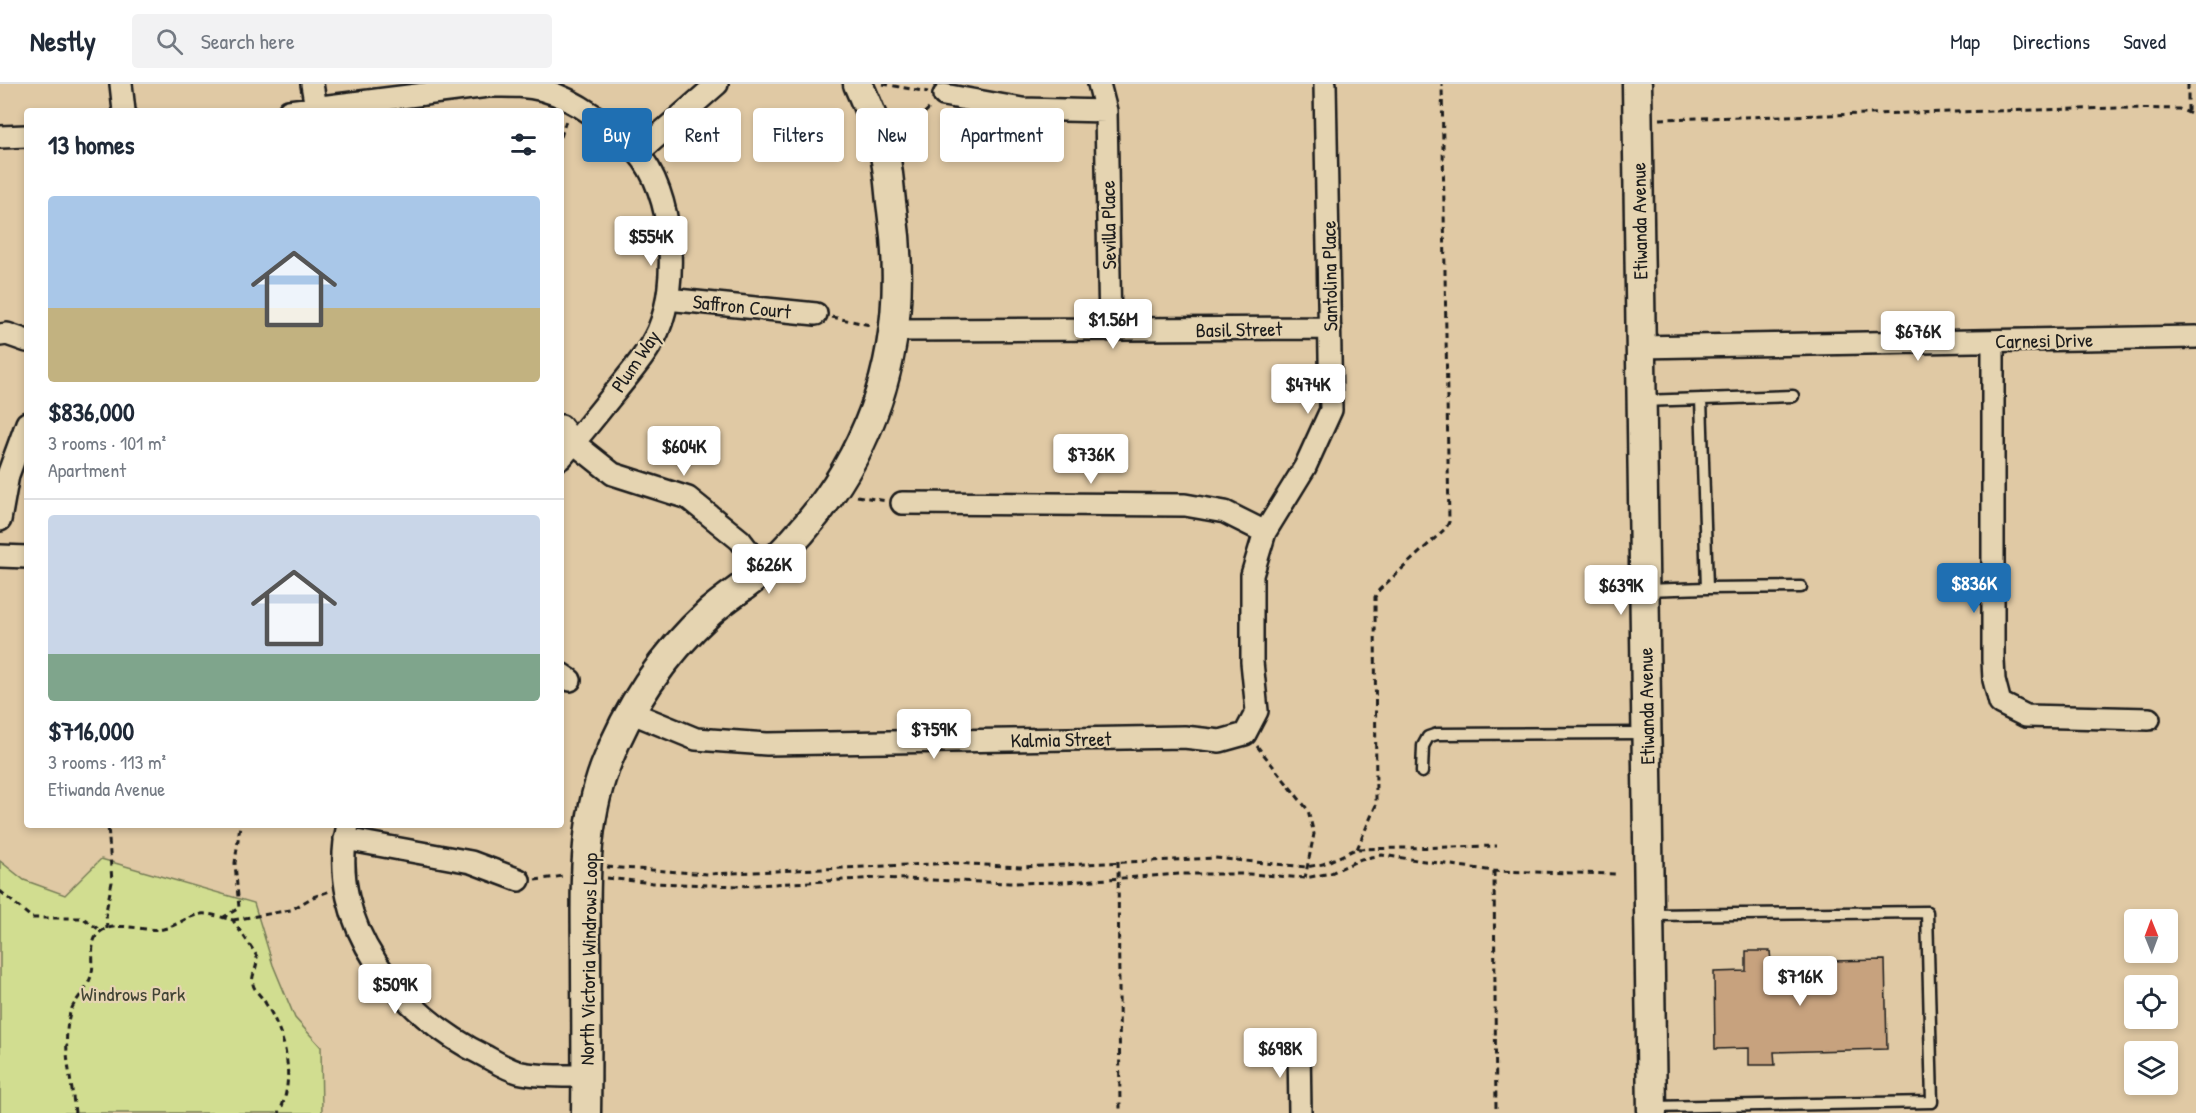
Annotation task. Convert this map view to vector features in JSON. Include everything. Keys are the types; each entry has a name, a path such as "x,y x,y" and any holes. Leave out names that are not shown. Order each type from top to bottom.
{"street":[{"path":"121,84 124,108"},
{"path":"312,84 316,108"},
{"path":"652,141 717,84"},
{"name":"North Victoria Windrows Loop","path":"858,84 868,108"},
{"name":"Sevilla Place","path":"1099,84 1106,111 1110,330"},
{"name":"Santolina Place","path":"1245,734 1257,711 1252,662 1252,576 1265,532 1305,467 1331,410 1325,84"},
{"name":"Etiwanda Avenue","path":"1637,84 1652,1110"},
{"name":"Plum Way","path":"316,108 488,85 544,90 582,108"},
{"path":"944,95 1022,109 1106,111"},
{"path":"0,136 24,136"},
{"name":"Plum Way","path":"567,450 640,361 658,331 668,299 671,259 667,220 656,185 643,162"},
{"name":"North Victoria Windrows Loop","path":"586,1113 585,877 593,816 604,768 630,712 661,662 710,612 763,570 812,521 857,453 883,390 895,330 897,246 886,162"},
{"name":"Saffron Court","path":"668,299 816,314"},
{"name":"Basil Street","path":"895,330 1330,328"},
{"path":"0,335 8,334 24,339"},
{"name":"Carnesi Drive","path":"1640,347 2196,338"},
{"path":"1993,341 1993,660 1994,680 2000,703 2026,716 2149,719"},
{"path":"0,520 8,475 24,431"},
{"path":"567,450 613,474 688,498 740,540 763,570"},
{"path":"902,503 1185,505 1225,512 1265,532"},
{"path":"0,556 24,557"},
{"name":"Kalmia Street","path":"630,712 696,739 767,744 1184,737 1220,741 1245,734"},
{"path":"519,880 471,862 346,832 345,880 358,933 372,959 401,995 457,1042 521,1073 587,1076"},
{"path":"1299,1045 1300,1113"}],"lane":[{"path":"1641,400 1793,396"},
{"path":"1701,399 1707,588"},
{"path":"1644,590 1801,587"},
{"path":"1422,772 1423,746 1428,737 1437,734 1646,733"},
{"path":"1649,915 1927,912 1932,1102 1886,1108 1652,1110"}],"path":[{"path":"883,84 944,95"},
{"path":"1357,849 1376,805 1375,597 1379,590 1446,528 1449,522 1442,84"},
{"path":"2188,84 2188,112"},
{"path":"928,109 944,95"},
{"path":"1637,119 2118,108 2179,109 2196,116"},
{"path":"816,314 895,330"},
{"path":"831,492 902,503"},
{"path":"1245,734 1262,750 1308,810 1314,834 1305,878"},
{"path":"107,929 106,911 112,882 108,828"},
{"path":"222,918 238,908 235,863 240,828"},
{"path":"604,867 709,874 942,863 1020,867 1215,858 1306,867 1323,864 1357,849 1497,846"},
{"path":"602,878 652,883 739,886 878,878 1008,883 1065,882 1180,874 1249,874 1305,878 1331,873 1361,860 1382,855 1494,871 1619,874"},
{"path":"1118,861 1120,1113"},
{"path":"1494,871 1496,1113"},
{"path":"519,880 562,876"},
{"path":"75,1113 68,1064 69,1015 88,984 92,972 92,946 101,931 118,926 160,930 177,926 201,914 233,920 291,910 313,897 331,891 330,884"},
{"path":"0,891 32,918 83,918 101,931"},
{"path":"233,920 246,943 255,949 258,958 252,977 253,987 275,1021 288,1064 286,1091 279,1113"}],"green space":[{"name":"Windrows Park","path":"101,859 254,903 273,965 295,1018 321,1047 322,1113 0,1113 0,861 24,880 65,895"}],"building":[{"path":"1746,951 1770,951 1771,962 1885,960 1887,1049 1774,1052 1775,1065 1749,1065 1749,1048 1715,1049 1714,972 1746,971"}]}
